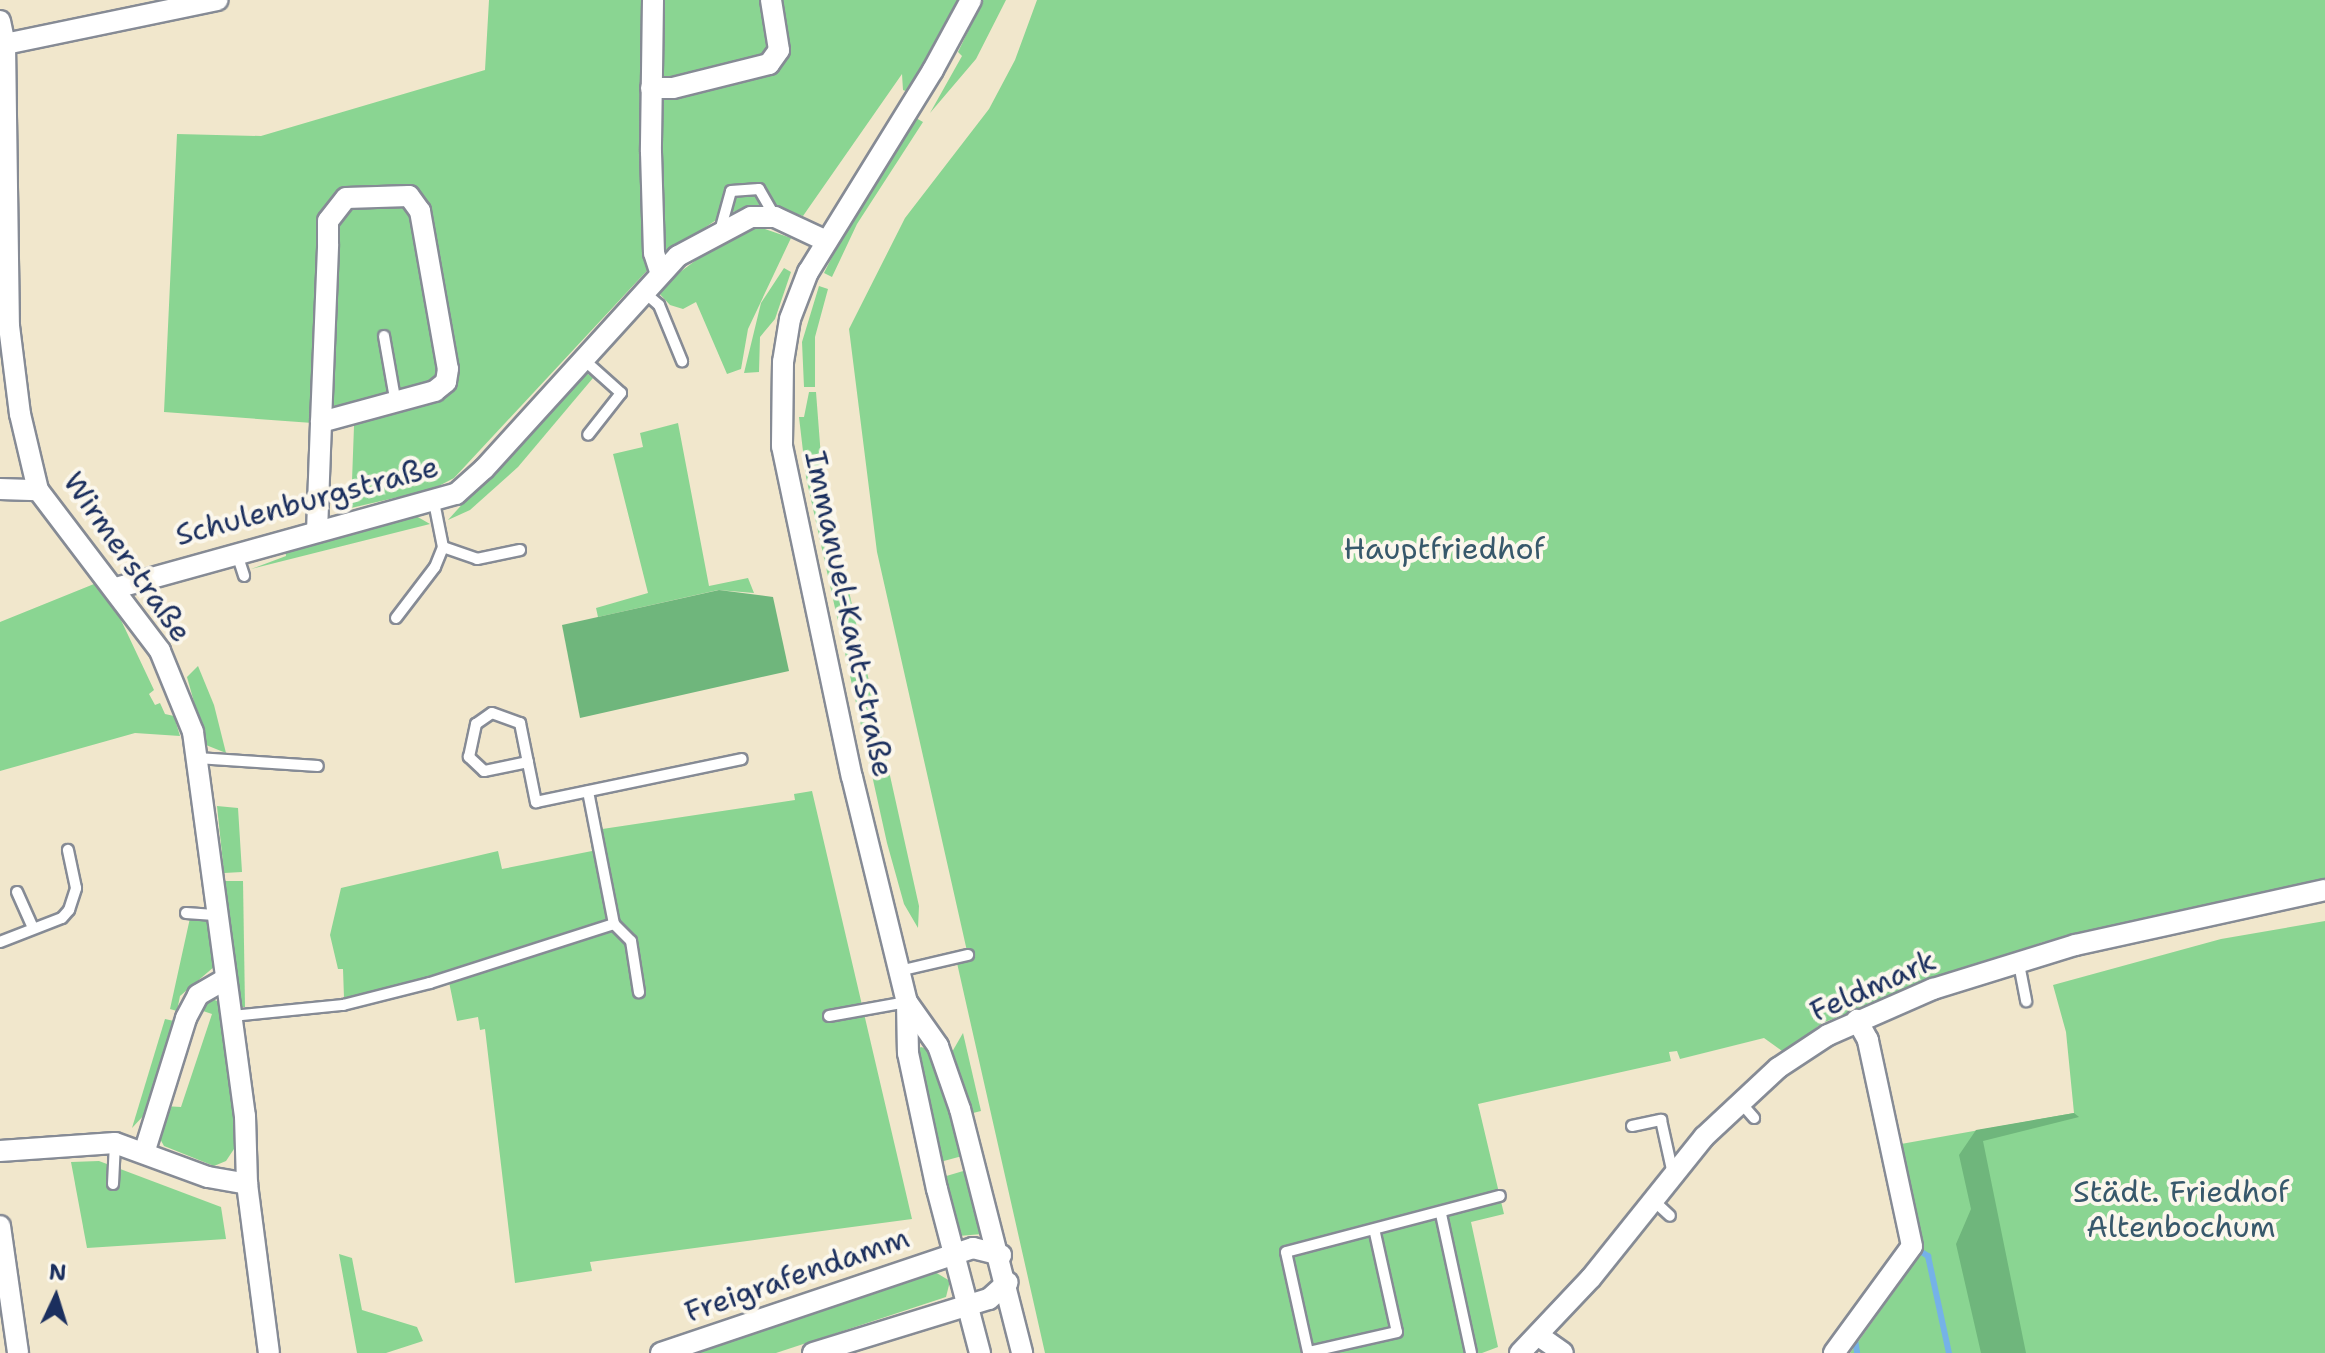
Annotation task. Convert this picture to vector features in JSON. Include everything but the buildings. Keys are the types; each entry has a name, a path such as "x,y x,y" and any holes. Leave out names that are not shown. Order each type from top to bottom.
{"street":[{"path":"5,44 217,0"},
{"path":"653,0 654,253 660,272"},
{"path":"651,88 673,88 769,64 779,50 771,0"},
{"name":"Immanuel-Kant-Straße","path":"971,0 933,70 824,240 790,319 783,362 782,446 907,1002 908,1053 953,1254 980,1353"},
{"name":"Wirmerstraße","path":"0,21 5,44 3,197 12,369 38,490 84,554 116,588 160,651 181,699 197,758 245,1116 247,1184 269,1353"},
{"path":"317,532 328,221 335,205 346,198 409,196 420,211 448,369 446,382 435,391 396,404 321,422"},
{"name":"Schulenburgstraße","path":"116,588 236,552 456,494 484,469 660,272 720,231 751,217 775,217"},
{"path":"775,217 824,240"},
{"path":"0,489 38,490"},
{"name":"Feldmark","path":"1520,1353 1539,1336 1673,1174 1739,1101 1791,1060 1857,1020 1933,989 2019,964 2200,915 2325,890"},
{"path":"145,1150 186,1018 198,995 226,979"},
{"name":"Immanuel-Kant-Straße","path":"907,1002 938,1046 1001,1255 1022,1353"},
{"path":"1834,1353 1912,1246 1868,1040 1857,1020"},
{"path":"0,1151 115,1143 145,1150 208,1177 247,1184"},
{"path":"0,1226 18,1353"},
{"path":"953,1254 973,1248 1001,1255"},
{"name":"Freigrafendamm","path":"661,1353 953,1254"},
{"path":"813,1353 989,1299 1008,1282"},
{"path":"1539,1336 1563,1353"}],"lane":[{"path":"720,231 731,191 759,189 775,217"},
{"path":"643,291 659,305 682,361"},
{"path":"384,336 396,404"},
{"path":"581,357 621,393 588,435"},
{"path":"396,618 435,567 443,547 434,502"},
{"path":"443,547 477,559 520,550"},
{"path":"236,552 244,576"},
{"path":"528,762 484,771 469,757 476,724 492,713 520,723 528,762 536,802 742,759"},
{"path":"197,758 318,766"},
{"path":"588,792 614,924 631,941 639,992"},
{"path":"0,942 32,926 62,918 75,900 68,850"},
{"path":"17,892 32,926"},
{"path":"186,913 218,915"},
{"path":"232,1016 343,1005 614,924"},
{"path":"899,971 968,955"},
{"path":"2019,964 2026,1001"},
{"path":"829,1016 907,1002"},
{"path":"1739,1101 1754,1118"},
{"path":"1632,1126 1661,1120 1673,1174"},
{"path":"113,1184 115,1143"},
{"path":"1375,1233 1397,1332 1347,1348 1308,1352 1286,1252 1375,1233 1500,1196"},
{"path":"1653,1200 1670,1216"},
{"path":"1441,1214 1471,1353"}],"green space":[{"path":"489,0 959,0 908,92 903,90 902,74 803,216 771,206 747,207 722,216 656,261 454,478 433,489 351,508 354,426 164,412 177,134 261,136 485,70"},
{"path":"983,0 1006,0 976,59 930,113 962,56 958,52"},
{"name":"Hauptfriedhof","path":"1037,0 2325,0 2325,879 2043,942 1822,1023 1785,1053 1764,1038 1680,1059 1677,1051 1669,1052 1671,1061 1478,1104 1504,1214 1471,1222 1498,1347 1482,1353 1045,1353 957,963 969,960 877,552 849,329 905,218 989,109 1015,60"},
{"path":"916,118 923,122 857,224 832,277 824,273 850,221"},
{"path":"762,228 791,238 748,329 741,369 727,374 696,302 683,309 670,305 656,290 715,246 745,230"},
{"path":"784,268 791,272 775,319 760,337 759,372 744,373 761,303"},
{"path":"819,286 828,289 815,337 815,387 804,387 802,342"},
{"path":"583,370 593,378 518,467 470,510 448,520"},
{"path":"809,392 816,392 822,470 919,906 918,928 904,904 887,843 806,477 799,417 804,417"},
{"path":"678,423 709,586 748,578 754,593 718,590 598,617 596,608 648,593 613,454 643,447 640,433"},
{"path":"416,516 430,524 251,569 286,556 285,549"},
{"path":"94,584 120,618 154,690 149,694 155,705 160,703 165,714 174,716 180,736 135,733 0,771 0,622"},
{"path":"719,590 773,597 789,671 580,718 562,625"},
{"path":"198,666 214,705 226,753 206,745 187,677"},
{"path":"812,791 912,1219 590,1262 592,1271 515,1283 485,1029 480,1030 478,1017 457,1021 447,972 344,998 343,969 338,969 330,935 341,888 498,851 502,869 592,851 589,831 795,800 794,794"},
{"path":"217,806 238,808 242,872 224,873"},
{"path":"223,881 243,881 245,1007 241,1007"},
{"path":"190,918 210,920 215,966 180,996 177,1011 170,1009"},
{"name":"Städt. Friedhof Altenbochum","path":"2325,921 2325,1353 1850,1353 1923,1251 1901,1144 2074,1113 2066,1032 2053,985 2221,939"},
{"path":"208,997 217,1001 221,1010 236,1123 234,1149 226,1161 214,1166 164,1146 159,1137 164,1106 181,1107 212,1014 197,1009"},
{"path":"165,1019 174,1021 145,1114 132,1128"},
{"path":"963,1033 981,1111 973,1113 952,1052"},
{"path":"921,1047 931,1050 966,1155 940,1162 916,1050"},
{"path":"2074,1113 2079,1117 1983,1141 2026,1353 1981,1353 1956,1244 1971,1209 1959,1155 1976,1130"},
{"path":"99,1161 221,1207 226,1239 87,1248 71,1162"},
{"path":"970,1169 982,1234 959,1236 943,1177"},
{"path":"339,1254 352,1258 362,1310 417,1327 423,1341 386,1353 357,1353"},
{"path":"935,1272 950,1281 946,1297 776,1353 687,1353"}],"waterway":[{"path":"1914,1247 1928,1256 1949,1353"},
{"path":"1854,1333 1857,1353"}]}
